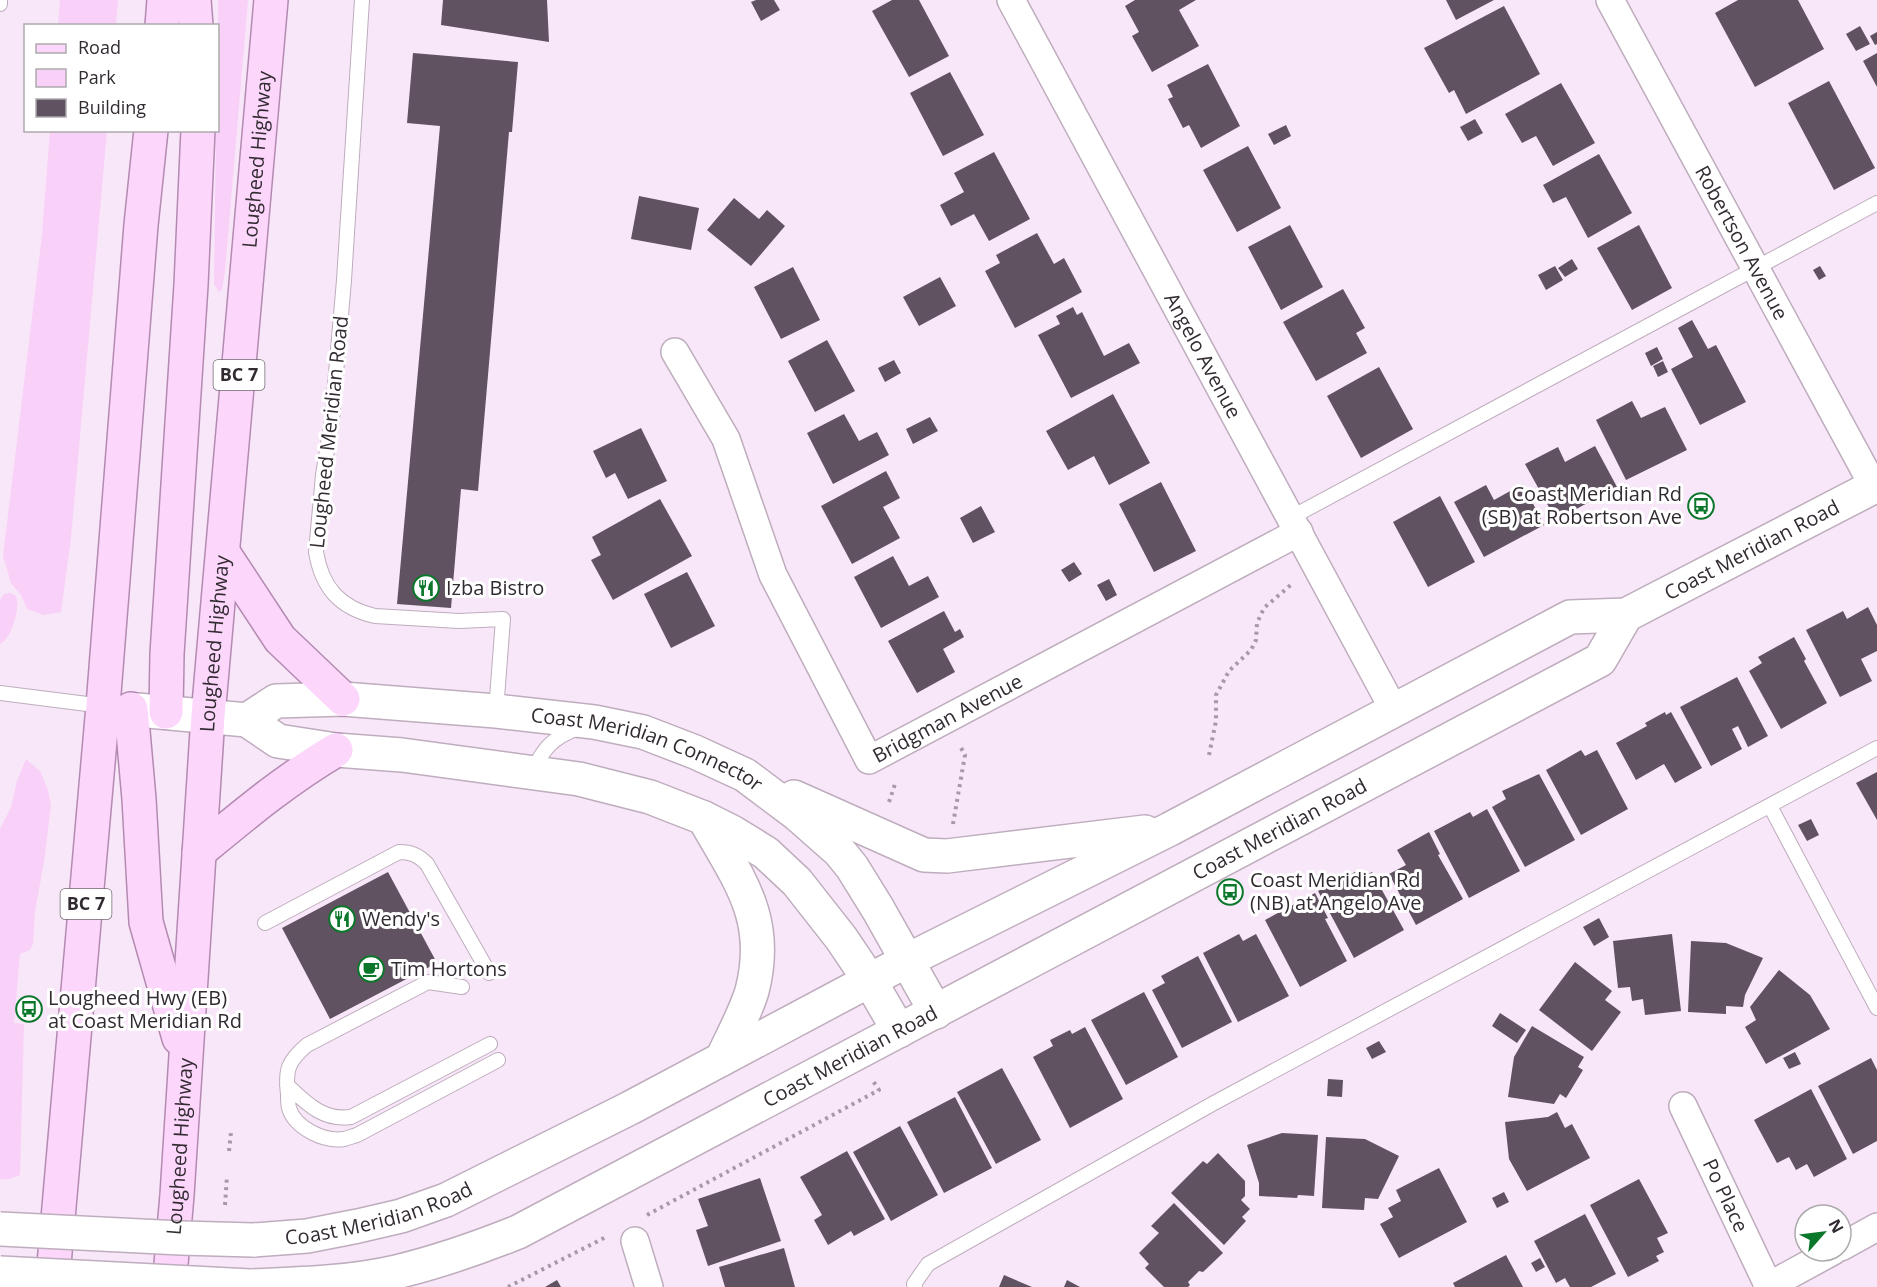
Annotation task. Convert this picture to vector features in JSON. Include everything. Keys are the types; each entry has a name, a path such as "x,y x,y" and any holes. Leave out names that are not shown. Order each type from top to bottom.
{"main road":[{"path":"162,24 164,0"},
{"path":"194,0 196,24"},
{"name":"Lougheed Highway","path":"168,1287 186,1062 208,716 271,0"},
{"name":"BC 7","path":"52,1287 117,707 140,237 151,132"},
{"path":"166,712 167,654 191,285 198,132"},
{"name":"Coast Meridian Road","path":"0,1229 253,1240 307,1236 358,1227 401,1216 446,1200 722,1059 906,961 1170,829 1570,617 1626,615 1876,488"},
{"path":"224,554 280,639 343,699"},
{"name":"Coast Meridian Road","path":"0,1273 250,1286 321,1282 393,1272 449,1258 485,1245 528,1227 1600,660 1626,615"},
{"name":"Coast Meridian Connector","path":"247,720 276,701 343,699 496,711 594,722 643,732 695,752 745,775 797,814 839,851 862,883 936,1012"},
{"path":"117,707 139,799 146,922 186,1062"},
{"name":"Coast Meridian Connector","path":"117,707 247,720 278,741 336,750 402,755 532,772 625,789 704,818 750,842 782,867 831,924 870,981 899,1031"},
{"path":"199,852 266,796 296,774 336,750"},
{"path":"745,775 924,855 947,856 1170,829"},
{"path":"704,818 746,893 753,912 758,943 758,957 751,992 722,1059"}],"street":[{"name":"Angelo Avenue","path":"1011,0 1394,710"},
{"name":"Robertson Avenue","path":"1610,0 1876,488"},
{"name":"Bridgman Avenue","path":"675,352 726,439 773,575 869,760 1295,525"},
{"name":"Po Place","path":"1683,1106 1769,1287"},
{"path":"1853,1240 1877,1227"},
{"path":"629,1231 649,1287"},
{"path":"1769,1287 1812,1263"}],"lane":[{"name":"Lougheed Meridian Road","path":"362,0 343,292 332,420 323,475 317,541 318,562 321,575 337,598 366,614 459,621 503,619 496,711"},
{"path":"1295,525 1755,268 1877,203"},
{"path":"0,693 117,707"},
{"path":"532,772 542,752 553,741 594,722"},
{"path":"915,1287 914,1284 928,1264 1214,1102 1877,748"},
{"path":"1770,806 1877,1008"},
{"path":"265,923 399,852 410,852 427,864 489,973"},
{"path":"462,987 428,982 307,1045 297,1053 286,1072 289,1109 296,1120 310,1131 325,1138 342,1139 357,1135 498,1060"},
{"path":"287,1085 309,1106 339,1119 351,1117 490,1044"}],"path":[{"path":"1209,755 1216,721 1216,695 1229,671 1251,650 1256,639 1257,623 1264,608 1296,580"},
{"path":"947,718 965,755 952,831"},
{"path":"885,812 900,772"},
{"path":"508,1287 629,1231 879,1090 872,1078"},
{"path":"229,1151 231,1132"}],"green space":[{"path":"60,0 118,0 116,24 58,24"},
{"path":"218,0 248,0 225,271 222,289 219,292 214,284 216,132 219,132"},
{"path":"50,132 107,132 71,538 61,612 44,615 27,609 21,595 11,583 3,556 42,235"},
{"path":"10,593 16,596 16,615 8,636 0,644 0,600 4,594"},
{"path":"26,759 40,771 51,805 35,911 33,944 30,950 20,954 14,1023 24,1024 20,1175 0,1179 0,829 11,807 17,781"}],"building":[{"path":"443,0 547,0 549,42 441,25"},
{"path":"774,0 780,10 761,21 751,2"},
{"path":"892,0 919,0 949,56 909,77 872,11"},
{"path":"1135,0 1196,0 1179,10 1199,46 1152,72 1132,36 1139,32 1125,6"},
{"path":"1446,0 1494,0 1456,20"},
{"path":"1738,0 1798,0 1824,49 1755,87 1715,13"},
{"path":"1504,6 1540,74 1466,114 1454,90 1449,93 1424,48"},
{"path":"1860,26 1870,44 1856,51 1846,34"},
{"path":"1877,32 1877,44 1875,45 1870,36"},
{"path":"413,53 518,62 512,132 509,132 478,491 461,489 451,608 397,604 440,126 407,123"},
{"path":"1877,53 1877,87 1863,61"},
{"path":"1208,64 1240,126 1201,148 1189,125 1183,128 1168,99 1173,97 1167,85"},
{"path":"950,72 984,135 943,156 910,93"},
{"path":"1829,81 1875,168 1834,190 1788,103"},
{"path":"1561,83 1595,143 1553,166 1536,136 1522,143 1505,114"},
{"path":"1475,119 1483,133 1468,141 1460,127"},
{"path":"1286,125 1291,136 1274,145 1268,134"},
{"path":"1248,146 1281,208 1237,232 1203,170"},
{"path":"994,152 1030,219 989,241 974,214 951,226 940,205 964,192 954,173"},
{"path":"1599,154 1632,213 1588,238 1566,197 1553,203 1543,185"},
{"path":"639,196 699,208 691,250 631,239"},
{"path":"734,198 759,219 767,210 785,226 751,266 707,230"},
{"path":"1290,225 1323,287 1281,310 1248,247"},
{"path":"1639,225 1672,288 1632,310 1597,248"},
{"path":"1037,233 1054,264 1064,258 1082,292 1015,328 985,271 1000,263 996,255"},
{"path":"1572,259 1578,269 1565,277 1558,268"},
{"path":"1555,266 1563,280 1546,290 1538,275"},
{"path":"1820,266 1826,276 1819,280 1813,270"},
{"path":"793,267 820,320 781,339 754,287"},
{"path":"940,277 956,306 919,326 903,297"},
{"path":"1343,289 1365,328 1356,333 1367,353 1316,381 1283,322"},
{"path":"1073,307 1077,315 1082,312 1104,356 1129,343 1140,363 1071,398 1038,335 1060,324 1056,316"},
{"path":"1692,320 1708,349 1716,345 1746,402 1700,425 1671,369 1693,357 1678,328"},
{"path":"827,340 855,391 815,412 788,361"},
{"path":"1657,347 1663,359 1651,366 1645,353"},
{"path":"894,360 901,373 885,382 878,368"},
{"path":"1663,361 1668,372 1658,377 1653,366"},
{"path":"1379,367 1413,429 1361,458 1327,396"},
{"path":"1113,394 1150,463 1109,485 1094,456 1068,470 1046,431"},
{"path":"1632,401 1641,418 1665,407 1687,450 1626,480 1596,420"},
{"path":"844,414 859,441 877,432 889,455 833,484 807,433"},
{"path":"930,417 938,431 913,444 906,429"},
{"path":"641,428 667,481 628,499 615,473 606,478 593,451"},
{"path":"1595,446 1617,487 1556,520 1525,464 1558,447 1565,462"},
{"path":"886,471 900,498 883,507 900,538 852,564 821,506"},
{"path":"1161,482 1196,551 1154,572 1119,504"},
{"path":"1523,484 1544,525 1484,557 1454,502 1486,485 1494,500"},
{"path":"1440,496 1475,562 1428,587 1393,522"},
{"path":"660,499 692,556 613,600 591,560 601,555 592,537"},
{"path":"981,506 995,532 973,543 960,518"},
{"path":"893,556 909,586 928,576 939,597 881,628 854,577"},
{"path":"1074,562 1082,574 1069,582 1061,570"},
{"path":"687,572 715,626 671,648 644,594"},
{"path":"1109,579 1117,595 1106,601 1097,585"},
{"path":"1868,607 1877,625 1877,651 1861,659 1872,681 1840,697 1806,630 1843,611 1847,619"},
{"path":"944,611 955,632 960,629 964,637 943,649 955,672 917,693 888,641"},
{"path":"1794,637 1827,703 1781,729 1749,671 1762,663 1758,657"},
{"path":"1737,677 1768,736 1748,747 1738,726 1732,729 1742,749 1711,766 1680,707"},
{"path":"1665,712 1666,715 1671,712 1702,768 1675,783 1664,764 1636,780 1616,743 1647,726 1645,723"},
{"path":"1581,750 1585,756 1597,750 1628,809 1581,835 1546,770"},
{"path":"1877,772 1877,820 1856,783"},
{"path":"1539,774 1575,840 1525,867 1492,807 1506,799 1502,791"},
{"path":"1487,809 1520,871 1469,898 1434,831 1470,812 1473,817"},
{"path":"1811,819 1819,835 1807,841 1798,825"},
{"path":"1429,832 1440,854 1438,855 1463,899 1416,925 1389,874 1406,865 1397,850"},
{"path":"388,872 437,963 330,1019 282,928"},
{"path":"1355,872 1358,879 1372,872 1404,930 1354,958 1318,891"},
{"path":"1315,893 1328,918 1325,919 1347,961 1300,987 1265,920"},
{"path":"1599,918 1609,937 1594,946 1583,927"},
{"path":"1239,934 1243,941 1256,934 1289,996 1238,1022 1203,953"},
{"path":"1672,934 1681,1011 1645,1015 1643,999 1632,1001 1630,987 1618,988 1613,941"},
{"path":"1691,941 1726,943 1763,958 1745,995 1743,1007 1726,1006 1726,1014 1688,1012"},
{"path":"1198,956 1232,1022 1182,1048 1152,990 1165,983 1161,976"},
{"path":"1575,962 1612,991 1605,1000 1621,1012 1592,1051 1539,1010"},
{"path":"1779,970 1810,995 1830,1029 1766,1064 1745,1027 1756,1020 1750,1007"},
{"path":"1144,992 1178,1057 1126,1085 1091,1020"},
{"path":"1500,1013 1526,1030 1517,1043 1492,1026"},
{"path":"1532,1026 1584,1057 1578,1067 1583,1070 1566,1098 1560,1094 1554,1104 1508,1097 1514,1057"},
{"path":"1085,1027 1123,1099 1070,1128 1033,1057 1053,1046 1050,1040 1070,1030 1072,1034"},
{"path":"1379,1041 1386,1052 1372,1059 1366,1048"},
{"path":"1795,1052 1801,1064 1789,1069 1783,1058"},
{"path":"1871,1058 1877,1070 1877,1141 1853,1154 1818,1086"},
{"path":"1002,1068 1041,1140 996,1164 957,1092"},
{"path":"1328,1079 1343,1080 1342,1097 1327,1096"},
{"path":"1811,1089 1847,1159 1814,1177 1807,1164 1796,1170 1789,1157 1777,1163 1754,1120"},
{"path":"955,1097 992,1168 944,1193 907,1122"},
{"path":"1557,1112 1565,1128 1572,1124 1590,1158 1527,1191 1509,1159 1505,1122 1548,1117"},
{"path":"900,1126 938,1195 891,1221 853,1152"},
{"path":"1282,1133 1318,1135 1314,1196 1298,1195 1297,1198 1259,1196 1259,1183 1247,1145"},
{"path":"1326,1137 1365,1139 1399,1156 1378,1199 1365,1198 1364,1210 1322,1208"},
{"path":"847,1151 885,1219 854,1236 851,1231 828,1245 814,1220 822,1215 800,1177"},
{"path":"1218,1153 1245,1181 1245,1196 1241,1200 1250,1209 1242,1217 1246,1221 1224,1245 1171,1193 1203,1161 1207,1164"},
{"path":"1439,1168 1467,1222 1399,1258 1380,1224 1393,1217 1388,1208 1401,1201 1396,1190"},
{"path":"760,1178 781,1241 708,1266 696,1230 708,1226 698,1199"},
{"path":"1639,1179 1668,1233 1657,1238 1664,1252 1656,1256 1659,1261 1628,1277 1590,1205"},
{"path":"1504,1192 1509,1202 1497,1208 1492,1198"},
{"path":"1174,1203 1223,1253 1203,1272 1199,1271 1188,1282 1190,1285 1188,1287 1164,1287 1145,1268 1149,1264 1139,1253 1159,1233 1151,1226"},
{"path":"1585,1214 1616,1274 1591,1287 1570,1287 1565,1278 1556,1283 1534,1241"},
{"path":"784,1248 795,1287 725,1287 719,1267"},
{"path":"1506,1255 1523,1287 1455,1287 1453,1283"},
{"path":"1540,1258 1545,1267 1536,1272 1531,1263"},
{"path":"1004,1275 1032,1287 999,1287"},
{"path":"557,1280 561,1287 545,1287"},
{"path":"1067,1280 1080,1287 1064,1287"}],"place":[{"name":"Coast Meridian Rd (SB) at Robertson Ave","path":"1701,506"},
{"name":"Izba Bistro","path":"426,588"},
{"name":"Coast Meridian Rd (NB) at Angelo Ave","path":"1230,892"},
{"name":"Wendy's","path":"342,919"},
{"name":"Tim Hortons","path":"371,969"},
{"name":"Lougheed Hwy (EB) at Coast Meridian Rd","path":"29,1009"}]}
